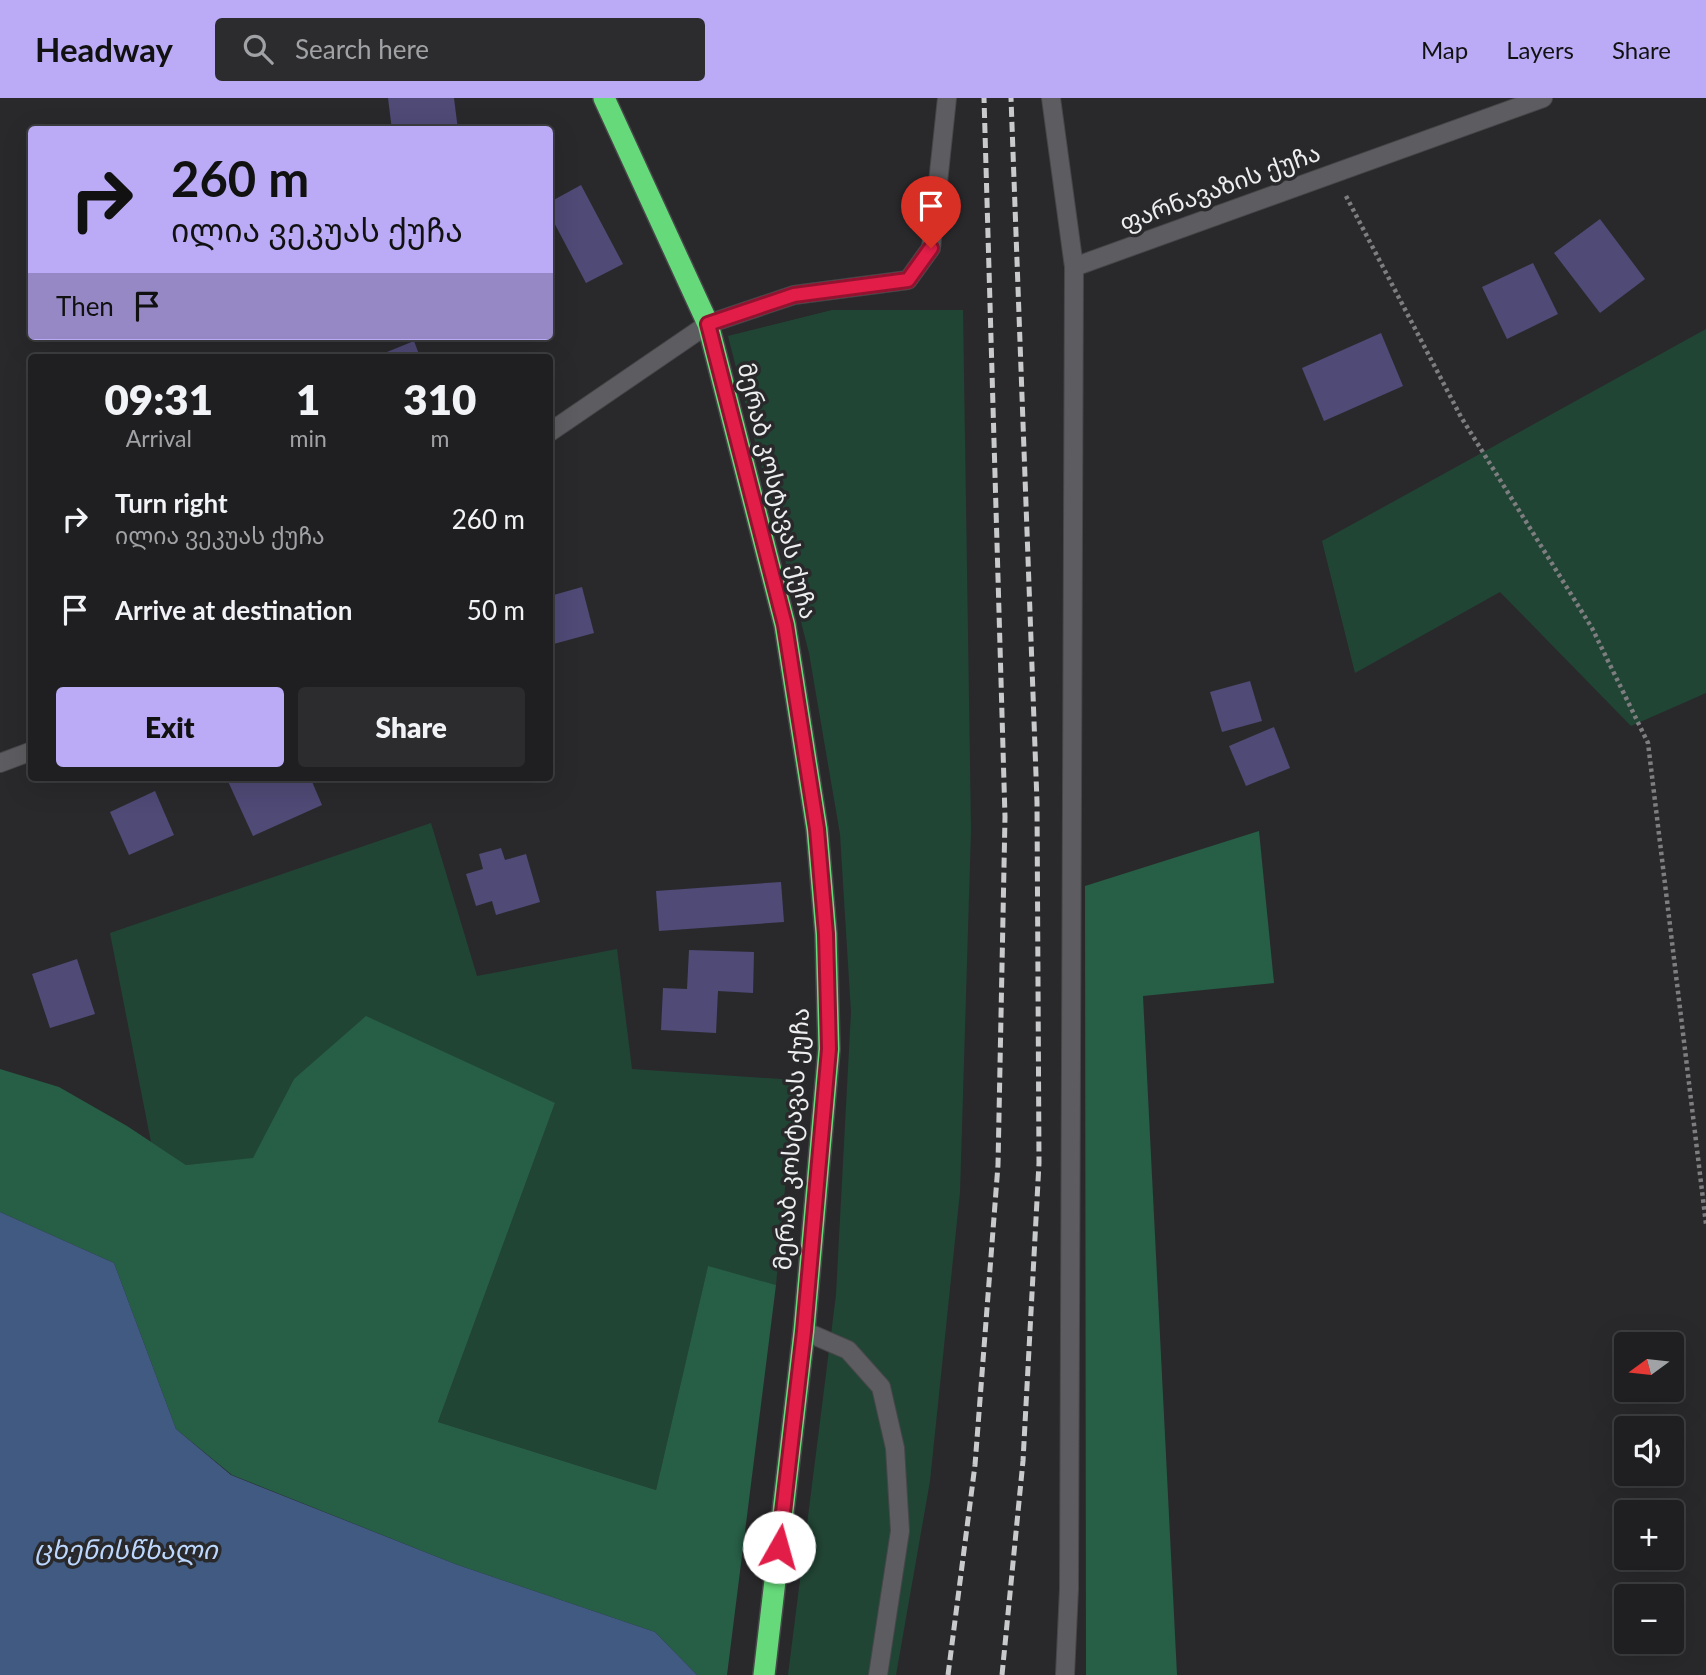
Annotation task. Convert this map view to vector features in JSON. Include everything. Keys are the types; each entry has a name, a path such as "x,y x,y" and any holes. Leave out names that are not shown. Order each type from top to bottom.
{"highway":[{"name":"მერაბ კოსტავას ქუჩა","path":"604,98 708,324 785,625 817,829 826,934 829,1049 804,1331 764,1675"}],"street":[{"path":"553,430 708,324 794,295 908,280 931,248 947,98"},
{"path":"1051,98 1074,267 1069,1588 1065,1675"},
{"name":"ფარნავაზის ქუჩა","path":"1074,267 1543,98"},
{"path":"0,763 28,752"},
{"path":"804,1331 848,1350 881,1387 895,1448 900,1531 878,1675"}],"path":[{"path":"1346,196 1461,417 1592,628 1648,743 1706,1224"}],"green space":[{"path":"832,310 963,310 971,830 960,1192 930,1481 896,1675 788,1675 836,1295 851,1012 840,834 809,653 728,336"},
{"path":"1706,329 1706,693 1631,726 1500,592 1355,673 1322,541"},
{"path":"431,823 477,976 617,949 632,1069 795,1080 776,1285 708,1267 656,1490 438,1422 555,1103 294,1079 253,1159 186,1165 151,1142 110,933"},
{"path":"1259,831 1274,983 1143,996 1177,1675 1086,1675 1085,886"},
{"path":"366,1016 555,1103 438,1422 656,1490 708,1266 776,1285 727,1675 697,1675 655,1632 455,1564 232,1475 176,1429 114,1263 0,1212 0,1069 59,1087 127,1126 186,1165 253,1158 294,1079"}],"water":[{"name":"ცხენისწხალი","path":"0,1212 114,1263 176,1429 231,1475 455,1564 655,1632 697,1675 0,1675"}],"building":[{"path":"388,98 454,98 458,126 392,126"},
{"path":"581,185 623,264 586,283 553,221 553,200"},
{"path":"1600,219 1645,279 1600,313 1554,253"},
{"path":"1533,263 1558,314 1507,339 1482,287"},
{"path":"1381,333 1403,386 1324,421 1302,368"},
{"path":"414,341 419,354 388,354 387,352"},
{"path":"582,587 594,633 553,644 553,595"},
{"path":"1250,681 1262,721 1222,732 1210,692"},
{"path":"1274,727 1290,768 1246,786 1229,746"},
{"path":"228,781 312,781 322,805 253,836"},
{"path":"155,791 174,835 129,855 110,812"},
{"path":"501,848 505,860 526,854 540,902 496,915 492,901 476,906 466,874 483,869 479,854"},
{"path":"781,882 784,922 659,931 656,891"},
{"path":"689,950 754,952 753,993 718,991 716,1033 661,1030 663,988 687,989"},
{"path":"77,959 95,1014 50,1028 32,974"}],"railway":[{"path":"948,1675 975,1465 998,1165 1005,817 984,98"},
{"path":"1002,1675 1023,1461 1039,1163 1037,802 1011,98"}],"route":[{"path":"779,1547 804,1331 829,1049 826,934 817,829 785,625 708,324 794,295 908,280 931,248"}]}
